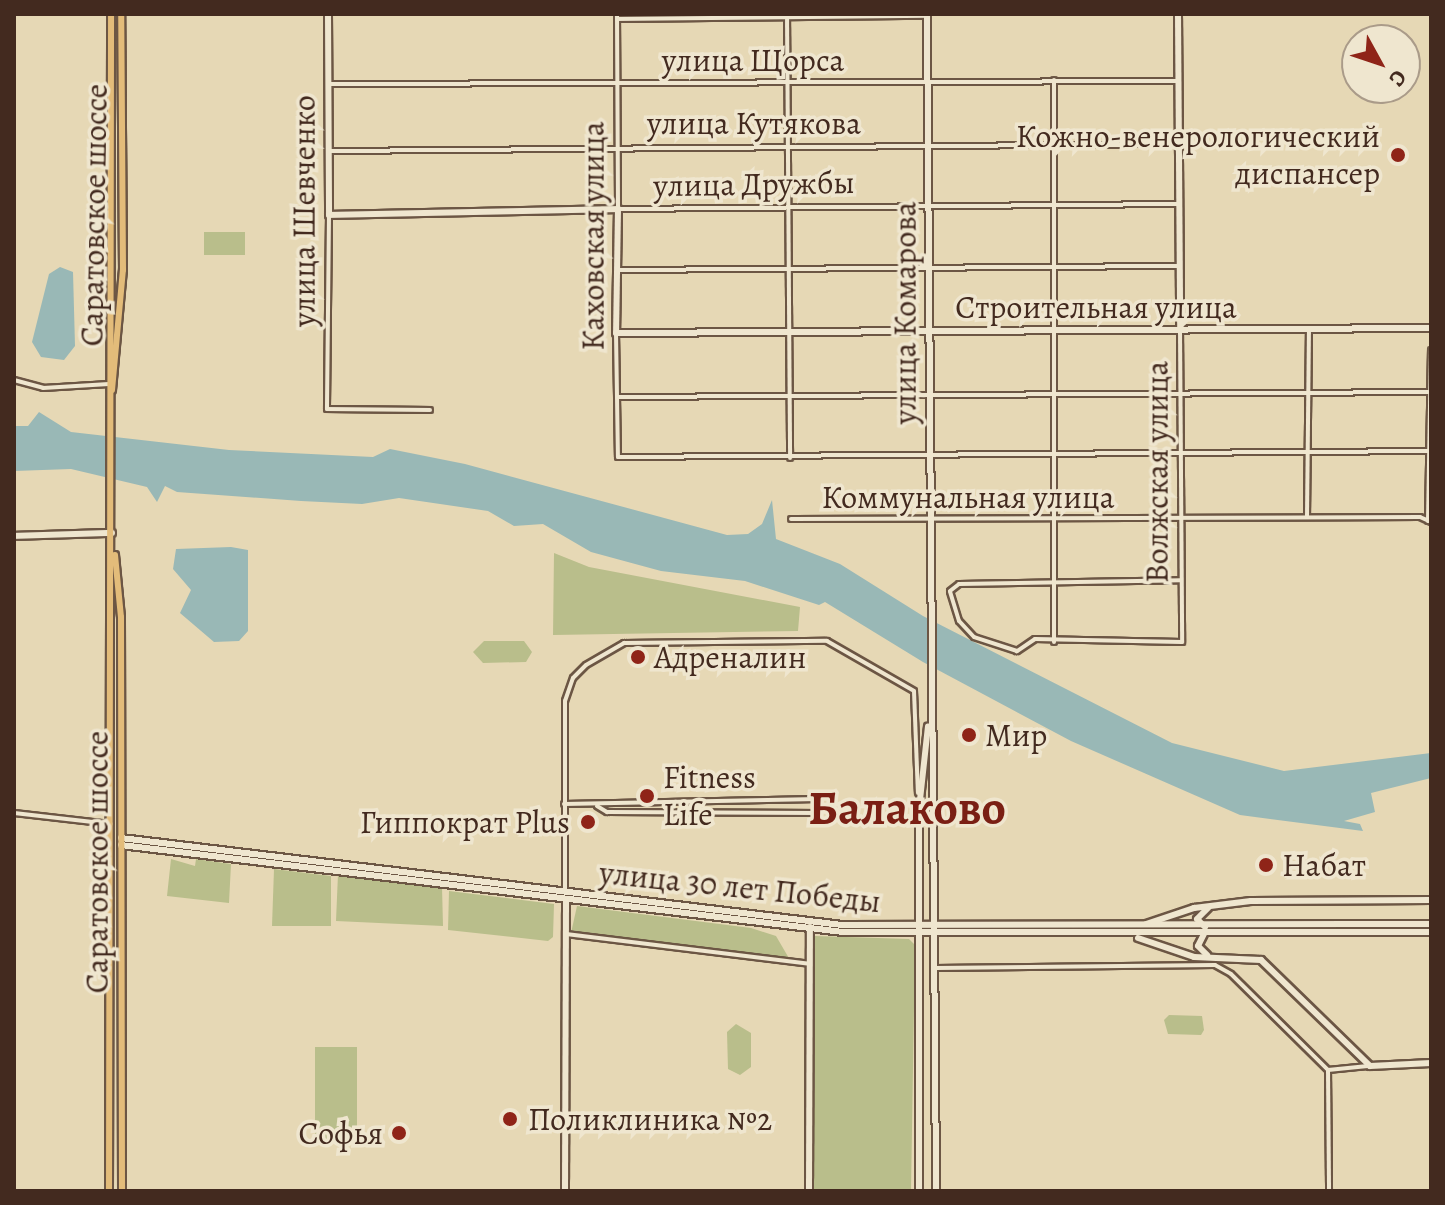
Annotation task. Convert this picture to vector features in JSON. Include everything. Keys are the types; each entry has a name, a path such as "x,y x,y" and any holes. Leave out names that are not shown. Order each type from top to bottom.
{"main road":[{"name":"Саратовское шоссе","path":"111,14 109,384 121,842 122,1191"},
{"name":"Саратовское шоссе","path":"110,417 121,306 121,14"},
{"name":"улица Шевченко","path":"328,14 329,215"},
{"name":"Волжская улица","path":"1178,14 1180,330"},
{"name":"улица Комарова","path":"927,15 931,691"},
{"name":"улица Дружбы","path":"329,215 618,209"},
{"name":"Каховская улица","path":"616,333 618,209"},
{"path":"111,302 114,308 121,306"},
{"name":"Строительная улица","path":"616,333 1431,328"},
{"path":"14,536 112,533"},
{"name":"Саратовское шоссе","path":"109,1191 114,576"},
{"path":"919,1191 919,809 931,691"},
{"path":"931,691 935,780 936,1191"},
{"path":"922,780 935,780"},
{"path":"110,841 121,842"},
{"name":"улица 30 лет Победы","path":"121,842 810,926 919,930 1133,926 1205,931 1368,928"},
{"path":"565,1191 566,896"},
{"path":"1133,926 1210,907 1304,898 1431,900"},
{"path":"1210,907 1198,915 1205,931 1198,946 1211,957"},
{"path":"1368,928 1431,924"},
{"path":"809,1191 810,926"},
{"path":"1368,928 1431,932"},
{"path":"935,930 1101,934 1205,931"},
{"path":"1101,934 1154,940 1185,955 1253,958 1267,964 1370,1066 1431,1063"},
{"path":"919,998 929,993 936,999"},
{"path":"110,1022 122,1022"},
{"path":"919,1029 936,1032"}],"street":[{"path":"787,15 790,458 1307,455 1428,451"},
{"path":"617,16 927,15"},
{"name":"Каховская улица","path":"617,16 618,209"},
{"path":"1054,80 1052,144 1055,395 1055,582 1054,642 1035,639 1017,651 974,637 959,621 950,591 959,584 1055,582 1181,580"},
{"name":"улица Щорса","path":"329,84 1178,81"},
{"name":"улица Кутякова","path":"329,151 617,146 1179,144"},
{"name":"улица Дружбы","path":"618,209 1179,204"},
{"name":"улица Шевченко","path":"329,215 327,409 430,410"},
{"path":"616,270 1179,266"},
{"name":"Волжская улица","path":"1054,642 1182,642 1180,330"},
{"path":"1307,517 1309,330"},
{"name":"Каховская улица","path":"616,333 618,457 790,458"},
{"path":"1430,521 1428,392 1431,350"},
{"path":"14,380 43,388 109,384"},
{"path":"617,397 1428,392"},
{"name":"Коммунальная улица","path":"791,519 1307,517 1430,521"},
{"path":"566,896 562,728 573,678 603,651 641,639 827,641 914,691 919,809"},
{"path":"916,750 921,754 926,750"},
{"path":"597,806 606,800 818,799"},
{"path":"564,804 597,806 607,812 818,813"},
{"path":"14,813 110,824"},
{"path":"566,934 809,964"},
{"path":"936,968 1220,966 1328,1070 1329,1191"},
{"path":"1328,1070 1370,1066"}],"green space":[{"path":"204,232 245,232 245,255 204,255"},
{"path":"554,553 589,567 800,607 798,631 553,635"},
{"path":"484,641 524,641 532,652 526,662 483,663 473,652"},
{"path":"171,859 195,866 196,859 231,864 229,903 167,896"},
{"path":"274,869 331,876 331,926 272,926"},
{"path":"338,874 442,887 443,926 336,921"},
{"path":"449,891 554,904 553,937 548,941 448,930"},
{"path":"577,906 751,928 776,936 790,960 571,933"},
{"path":"815,936 909,939 915,945 911,1191 811,1191"},
{"path":"1169,1015 1202,1016 1204,1030 1201,1035 1168,1034 1164,1020"},
{"path":"736,1024 751,1033 751,1067 740,1075 728,1069 727,1032"},
{"path":"315,1047 357,1047 357,1139 315,1139"}],"water":[{"path":"60,267 73,272 75,346 64,360 41,357 32,342 49,274"},
{"path":"39,412 71,432 229,450 373,457 390,449 465,464 727,535 748,534 762,524 772,500 776,539 840,564 923,616 1172,743 1284,771 1431,753 1431,778 1371,793 1375,812 1344,821 1360,824 1363,831 1240,815 1071,741 923,662 825,602 819,605 745,581 661,571 591,552 543,524 514,526 488,511 399,498 362,504 301,501 177,492 165,486 157,502 147,487 71,469 14,471 14,426 28,426"},
{"path":"231,547 248,550 248,631 239,641 214,642 180,613 191,590 173,569 176,549"}],"place":[{"name":"Кожно-венерологический диспансер","path":"1398,155"},
{"name":"Адреналин","path":"638,657"},
{"name":"Мир","path":"969,735"},
{"name":"Fitness Life","path":"647,796"},
{"name":"Гиппократ Plus","path":"588,822"},
{"name":"Набат","path":"1266,865"},
{"name":"Поликлиника №2","path":"510,1119"},
{"name":"Софья","path":"399,1133"}],"district":[{"name":"Балаково","path":"907,809"}]}
